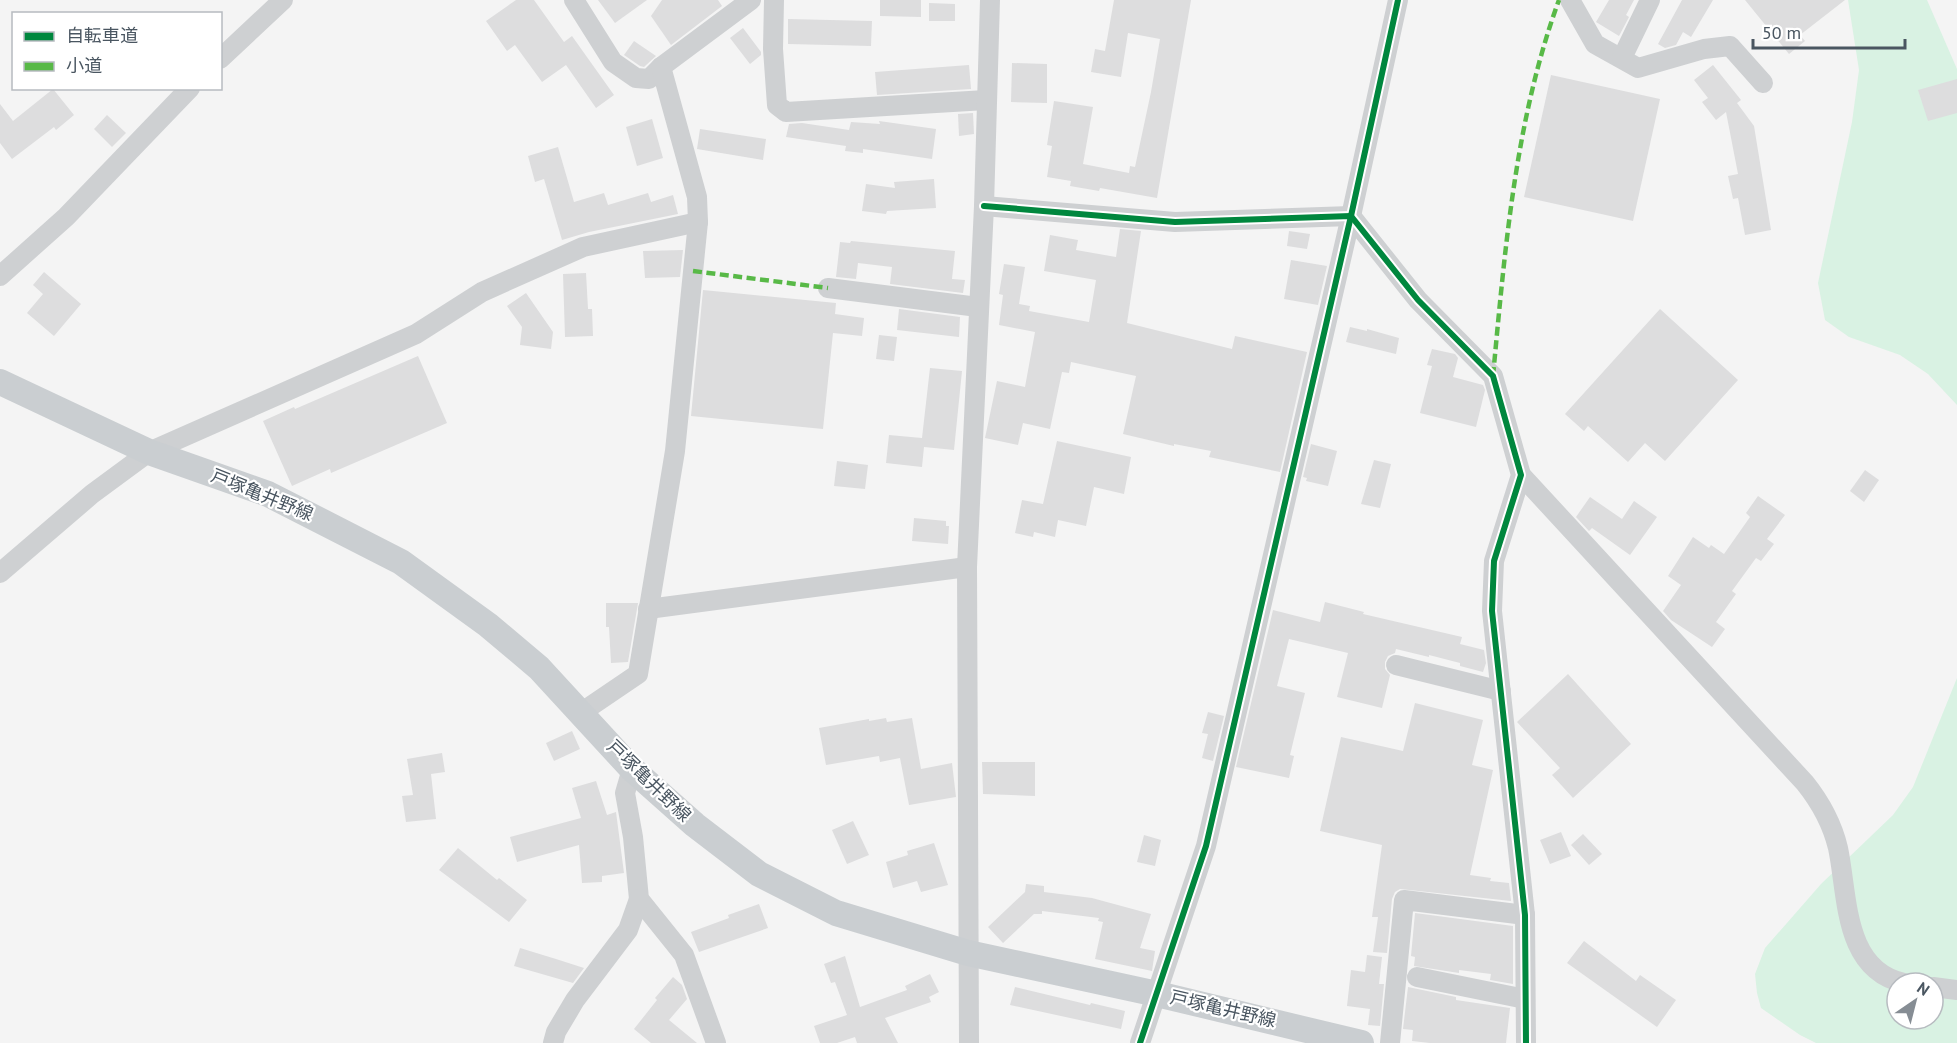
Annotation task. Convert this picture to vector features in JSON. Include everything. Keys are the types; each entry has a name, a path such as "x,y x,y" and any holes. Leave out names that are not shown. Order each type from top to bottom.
{"main road":[{"name":"戸塚亀井野線","path":"0,382 149,452 268,494 401,562 488,625 539,668 582,712 632,769 695,825 759,874 836,913 968,953 1158,994 1361,1043"}],"street":[{"path":"222,57 283,0"},
{"path":"574,0 613,62 636,78 649,79 751,0"},
{"path":"774,0 773,49 777,105 786,112 986,100"},
{"path":"969,1043 967,567 984,206 990,0"},
{"path":"1140,1043 1206,846 1351,216 1398,0"},
{"path":"1570,0 1595,44 1638,68 1704,49 1730,46 1762,83"},
{"path":"1622,58 1650,0"},
{"path":"582,712 638,674 675,451 698,222 697,197 662,67"},
{"path":"0,276 66,217 188,90"},
{"path":"984,206 1175,222 1351,216"},
{"path":"1351,216 1418,300 1493,376 1521,475 1805,783 1828,817 1838,848 1852,933 1867,961 1885,975"},
{"path":"0,573 92,494 149,452 416,334 482,292 583,247 698,222"},
{"path":"828,288 978,307"},
{"path":"1521,475 1494,561 1492,611 1525,915 1526,1043"},
{"path":"648,609 967,567"},
{"path":"1396,665 1501,692"},
{"path":"553,1043 556,1032 575,1000 627,930 639,899 633,837 625,793 632,769"},
{"path":"639,899 684,956 717,1043"},
{"path":"1390,1043 1404,900 1525,915"},
{"path":"1417,977 1525,999"}],"green space":[{"path":"1848,0 1927,0 1957,69 1957,405 1928,374 1900,355 1849,337 1825,320 1818,283 1852,122 1859,70"},
{"path":"1957,678 1957,1043 1816,1043 1800,1035 1761,1008 1755,974 1765,948 1821,884 1893,815 1913,787"}],"building":[{"path":"516,0 534,0 564,42 572,36 614,95 596,108 566,65 542,82 515,45 507,51 486,21"},
{"path":"598,0 647,0 615,23"},
{"path":"662,0 718,0 722,6 671,45 651,16"},
{"path":"880,0 921,0 921,17 880,16"},
{"path":"1114,0 1191,0 1157,198 1100,188 1099,191 1070,186 1071,181 1047,177 1052,146 1047,145 1054,101 1093,107 1083,164 1129,173 1130,166 1135,167 1160,39 1128,33 1121,77 1091,72 1095,49 1105,51"},
{"path":"1609,0 1634,0 1626,15 1629,17 1619,36 1596,22"},
{"path":"1682,0 1713,0 1691,37 1683,32 1676,45 1665,48 1658,44"},
{"path":"1745,0 1845,0 1800,35 1805,41 1789,54"},
{"path":"929,3 955,4 955,21 929,21"},
{"path":"788,19 872,21 871,46 788,44"},
{"path":"743,28 761,52 761,55 750,64 730,38"},
{"path":"634,41 656,56 644,67 624,55"},
{"path":"1012,63 1047,64 1047,103 1011,102"},
{"path":"969,65 971,89 877,95 875,72"},
{"path":"1713,65 1741,100 1737,103 1754,126 1771,230 1745,235 1738,198 1733,199 1728,176 1738,174 1726,112 1716,120 1702,102 1708,98 1694,80"},
{"path":"1551,75 1660,99 1633,221 1524,197"},
{"path":"1957,79 1957,113 1928,121 1918,90"},
{"path":"52,90 74,115 56,130 54,127 12,159 0,143 0,104 13,121"},
{"path":"973,113 974,134 959,136 958,114"},
{"path":"107,115 126,133 112,147 94,129"},
{"path":"652,119 663,158 637,166 626,127"},
{"path":"879,121 936,129 932,159 863,149 863,153 845,151 846,146 786,137 789,124 802,123 849,130 851,122 880,124"},
{"path":"700,129 766,139 763,160 697,149"},
{"path":"558,147 574,202 604,193 608,205 648,193 651,202 673,195 678,214 589,232 562,240 544,179 535,182 528,156"},
{"path":"934,179 936,208 887,211 886,214 862,211 866,184 895,188 894,182"},
{"path":"1120,229 1141,231 1127,323 1232,349 1235,336 1307,352 1280,472 1209,457 1211,451 1174,444 1174,446 1123,434 1136,376 1071,362 1069,373 1062,372 1050,429 1023,423 1018,445 985,438 997,381 1025,387 1035,332 999,325 1003,295 999,294 1004,264 1025,267 1019,304 1030,306 1029,311 1089,322 1096,280 1044,271 1050,235 1078,240 1076,250 1116,257"},
{"path":"1289,231 1310,234 1307,249 1287,246"},
{"path":"851,241 955,251 952,279 965,280 963,293 890,284 892,267 858,263 856,279 836,277 840,242 850,243"},
{"path":"683,250 680,277 645,278 643,251"},
{"path":"1291,260 1327,266 1318,305 1284,299"},
{"path":"44,272 81,304 54,336 27,313 43,294 33,285"},
{"path":"586,273 588,309 592,309 593,336 565,337 563,274"},
{"path":"703,290 836,303 835,314 864,318 862,336 833,333 823,429 691,416"},
{"path":"526,293 553,332 551,349 520,345 522,327 507,306"},
{"path":"899,309 960,317 959,337 897,330"},
{"path":"1660,309 1738,380 1665,461 1645,443 1628,462 1588,426 1584,431 1565,414"},
{"path":"1350,327 1399,338 1396,354 1346,342"},
{"path":"879,335 897,337 894,361 876,359"},
{"path":"1432,349 1455,354 1458,358 1453,377 1483,385 1485,390 1476,427 1420,413 1432,366 1427,365"},
{"path":"418,356 447,423 331,473 330,469 292,486 263,421"},
{"path":"930,368 962,371 954,450 924,447 922,467 886,463 889,435 922,438"},
{"path":"1057,441 1131,457 1124,494 1094,487 1086,526 1058,520 1055,537 1034,532 1033,537 1015,533 1022,500 1043,504"},
{"path":"1311,444 1337,451 1328,486 1306,481 1307,478 1303,477"},
{"path":"1374,460 1391,464 1380,508 1361,504"},
{"path":"837,461 868,465 865,489 834,486"},
{"path":"1865,470 1879,480 1864,502 1850,491"},
{"path":"1758,496 1785,515 1767,539 1774,544 1761,561 1756,558 1732,591 1736,594 1716,622 1725,629 1712,647 1671,620 1663,611 1681,585 1668,576 1693,537 1709,548 1711,545 1724,554 1750,517 1746,513"},
{"path":"1590,497 1622,519 1634,501 1657,517 1630,555 1592,528 1589,531 1576,517"},
{"path":"914,518 946,521 946,526 949,526 948,544 912,541"},
{"path":"1325,602 1364,612 1363,614 1462,637 1460,644 1484,650 1486,663 1483,672 1460,666 1460,663 1396,649 1395,653 1388,656 1385,662 1385,669 1390,675 1382,708 1337,697 1348,653 1289,639 1277,686 1305,693 1290,755 1294,756 1289,778 1236,767 1273,610 1320,622"},
{"path":"606,603 638,603 628,662 611,663 609,627 606,627"},
{"path":"1568,674 1631,744 1573,798 1552,775 1560,768 1517,722"},
{"path":"1415,703 1483,720 1472,765 1493,770 1470,875 1491,878 1490,881 1509,883 1511,901 1400,889 1395,892 1392,899 1387,953 1373,952 1378,917 1372,917 1382,845 1320,831 1341,737 1403,751"},
{"path":"1208,712 1224,716 1213,761 1202,758 1208,734 1202,733"},
{"path":"886,718 887,722 912,718 921,769 952,763 956,797 909,805 900,758 880,762 879,756 826,765 819,728"},
{"path":"572,731 580,749 554,761 546,743"},
{"path":"442,753 445,772 431,774 436,819 406,822 402,796 413,795 407,759"},
{"path":"982,762 1035,762 1035,796 983,794"},
{"path":"596,781 607,815 616,812 624,873 602,876 602,882 582,883 579,845 517,862 510,837 581,818 572,788"},
{"path":"853,821 869,855 847,864 832,830"},
{"path":"1561,832 1571,856 1550,864 1540,840"},
{"path":"1583,834 1602,854 1589,865 1571,845"},
{"path":"1144,835 1161,840 1155,866 1137,862"},
{"path":"934,843 948,885 921,892 917,881 893,888 886,862 908,855 907,851"},
{"path":"458,848 497,880 499,878 527,900 509,922 439,870"},
{"path":"1026,884 1044,886 1044,892 1092,898 1151,914 1140,948 1155,951 1152,971 1095,959 1103,922 1098,921 1099,918 1042,911 1042,914 1034,914 1003,943 988,927 1025,892"},
{"path":"759,904 768,928 699,952 691,932"},
{"path":"1415,913 1513,926 1513,984 1490,980 1491,974 1459,970 1459,973 1414,966 1415,957 1411,956"},
{"path":"1584,941 1636,981 1640,975 1676,1000 1657,1027 1567,963"},
{"path":"520,948 584,968 573,983 514,966"},
{"path":"1367,955 1382,957 1379,984 1384,984 1380,1026 1368,1025 1370,1009 1347,1006 1351,970 1365,972"},
{"path":"845,956 860,1007 907,990 905,986 930,974 939,992 929,997 931,1002 885,1018 898,1043 857,1043 855,1037 837,1043 820,1043 814,1026 847,1015 835,982 831,983 824,964"},
{"path":"673,977 682,985 687,999 669,1020 697,1043 651,1043 634,1029 657,1000 655,998"},
{"path":"1015,987 1125,1011 1121,1029 1010,1005"},
{"path":"1408,987 1456,997 1456,1000 1510,1008 1506,1043 1412,1041 1413,1030 1403,1029"}],"marked path":[{"path":"1493,376 1502,281 1522,138 1544,45 1559,0"},
{"path":"693,271 828,288"}],"cycle path":[{"path":"1140,1043 1206,846 1351,216 1398,0"},
{"path":"984,206 1175,222 1351,216 1418,300 1493,376 1521,475 1494,561 1492,611 1525,915 1526,1043"}]}
